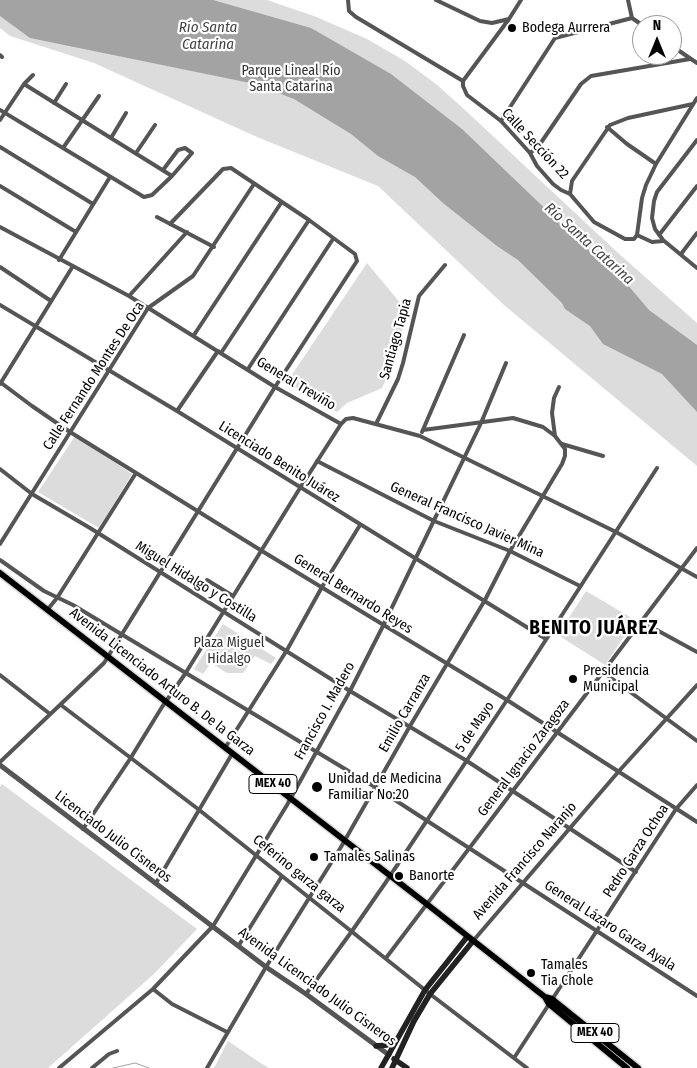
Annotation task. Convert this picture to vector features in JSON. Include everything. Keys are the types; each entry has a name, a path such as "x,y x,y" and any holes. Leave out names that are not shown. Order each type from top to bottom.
{"main road":[{"name":"Avenida Licenciado Arturo B. De la Garza","path":"0,573 638,1068"},
{"name":"Avenida Francisco Naranjo","path":"381,1068 428,992 470,939"},
{"name":"Avenida Francisco Naranjo","path":"392,1068 428,992"},
{"name":"Avenida Licenciado Arturo B. De la Garza","path":"550,1001 627,1068"},
{"path":"376,1046 386,1045 398,1038"},
{"name":"Avenida Licenciado Julio Cisneros","path":"388,1055 407,1068"}],"street":[{"path":"436,0 480,21 492,23 509,19"},
{"path":"463,81 521,0"},
{"path":"501,121 555,38 632,18 628,0"},
{"name":"Calle Sección 22","path":"348,2 350,10 356,17 463,81 467,94 501,121 530,152 537,166 553,184 570,194 588,217 604,229 625,239 634,239 637,235 652,242 663,240"},
{"path":"682,53 697,63"},
{"path":"530,152 538,147 581,84 591,76 690,59"},
{"path":"0,120 2,111 33,74"},
{"path":"24,84 172,176"},
{"path":"54,103 66,84"},
{"path":"64,148 99,96"},
{"path":"637,235 642,198 646,184 656,164 697,98"},
{"path":"570,194 572,181 607,127 628,118 693,104"},
{"path":"2,111 144,197 152,195 172,176 192,152 185,148 178,150 163,170"},
{"path":"111,138 126,113"},
{"path":"136,153 155,125"},
{"path":"607,127 627,144 656,164"},
{"path":"697,140 657,192 654,201 653,224 663,240 697,268"},
{"path":"0,146 93,204"},
{"path":"0,763 104,663 275,387 357,261 355,254 309,220 230,168 223,169 170,224"},
{"path":"59,260 110,177"},
{"name":"Calle Fernando Montes De Oca","path":"0,544 148,308 189,280 214,247 254,184"},
{"path":"0,186 76,232"},
{"path":"659,235 697,186"},
{"path":"194,335 281,203"},
{"path":"157,217 214,247"},
{"path":"177,411 309,220"},
{"name":"General Treviño","path":"0,227 129,296 275,387 341,424 346,419 353,418 420,436 616,532 697,578"},
{"path":"129,296 187,232"},
{"path":"681,254 697,233"},
{"path":"248,369 333,239"},
{"name":"Santiago Tapia","path":"376,424 398,379 419,296 445,265"},
{"path":"0,383 73,266"},
{"path":"0,267 51,300"},
{"name":"Licenciado Benito Juárez","path":"0,305 110,370 546,639"},
{"path":"420,436 464,335"},
{"name":"Francisco I. Madero","path":"59,1068 153,989 212,926 291,798 350,691 481,423 506,363"},
{"name":"General Bernardo Reyes","path":"0,383 70,432 383,626 507,700 697,822"},
{"path":"555,436 553,406 559,388"},
{"path":"423,430 513,418 542,427 555,436 562,444 603,456"},
{"path":"83,829 185,674 341,424"},
{"name":"Emilio Carranza","path":"207,1068 266,967 345,840 485,600 510,551 544,496 565,456 565,449 562,444"},
{"name":"General Francisco Javier Mina","path":"317,461 434,520 510,551 580,586"},
{"name":"5 de Mayo","path":"306,994 352,931 467,761 657,468"},
{"name":"Miguel Hidalgo y Costilla","path":"0,469 32,494 287,650 350,691 467,761 636,872"},
{"path":"48,609 57,598 136,473"},
{"path":"225,748 287,650 322,587 360,525"},
{"name":"General Ignacio Zaragoza","path":"386,958 697,548"},
{"name":"General Lázaro Garza Ayala","path":"0,560 33,584 57,598 74,605 185,674 375,787 697,996"},
{"path":"207,580 233,596"},
{"path":"642,622 697,652"},
{"path":"603,672 697,742"},
{"path":"0,675 50,714"},
{"name":"Avenida Francisco Naranjo","path":"470,939 697,685"},
{"name":"Ceferino garza garza","path":"61,705 198,809 428,992 527,1068"},
{"path":"156,883 232,753"},
{"name":"Licenciado Julio Cisneros","path":"0,763 83,829 212,926"},
{"name":"Pedro Garza Ochoa","path":"514,1058 676,809 697,785"},
{"path":"239,945 282,876"},
{"name":"Avenida Licenciado Julio Cisneros","path":"212,926 388,1055"},
{"path":"153,989 172,1004 227,1032"},
{"path":"92,1068 109,1054 118,1051"}],"green space":[{"name":"Parque Lineal Río Santa Catarina","path":"0,0 267,0 314,16 367,39 405,61 436,84 465,110 617,252 697,323 697,466 504,305 378,186 257,137 94,63 10,36 0,28"},
{"path":"367,263 407,311 395,360 382,388 347,403 337,412 287,382"},
{"path":"75,436 132,474 99,528 38,492"},
{"path":"586,591 635,620 605,665 558,635"},
{"name":"Plaza Miguel Hidalgo","path":"223,624 276,658 271,664 255,656 243,673 227,673 211,663 203,674 194,669"},
{"path":"2,784 197,929 155,973 48,1068 0,1068 0,787"},
{"path":"228,1041 259,1062 269,1068 214,1068"}],"water":[{"name":"Río Santa Catarina","path":"0,0 213,0 311,28 391,74 462,129 604,265 626,283 649,310 697,345 697,412 662,374 603,344 590,326 565,309 562,303 518,260 497,246 443,203 415,177 378,156 351,134 294,99 255,84 30,38 0,16"}],"waterway":[{"path":"113,1068 135,1063 149,1068"}],"place":[{"name":"Bodega Aurrera","path":"512,28"},
{"name":"Presidencia Municipal","path":"573,679"},
{"name":"Unidad de Medicina Familiar No:20","path":"317,787"},
{"name":"Tamales Salinas","path":"314,857"},
{"name":"Banorte","path":"399,876"},
{"name":"Tamales Tia Chole","path":"531,973"}],"district":[{"name":"BENITO JUÁREZ","path":"594,629"}]}
